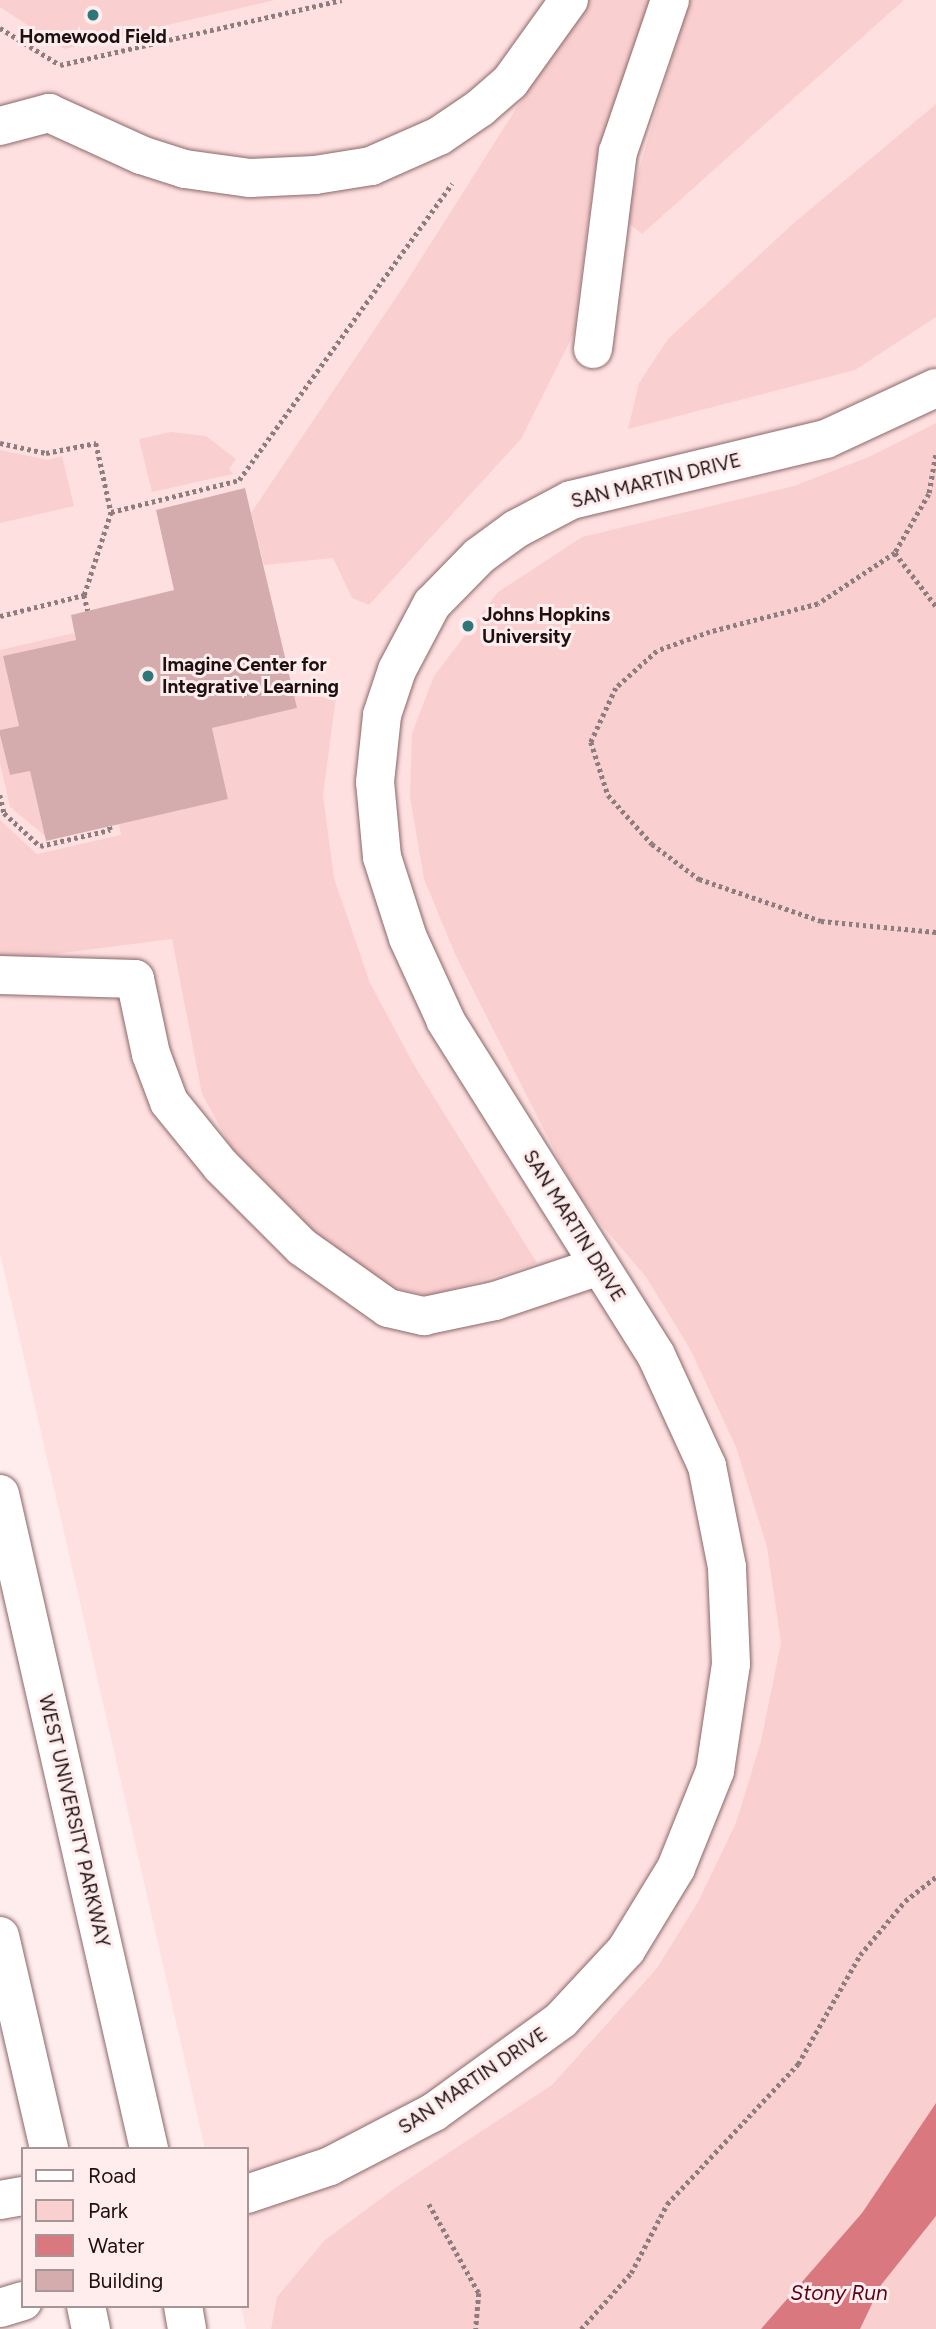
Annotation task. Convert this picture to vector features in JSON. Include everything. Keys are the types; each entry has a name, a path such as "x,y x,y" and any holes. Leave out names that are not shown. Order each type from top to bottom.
{"street":[{"path":"0,126 48,113 141,155 185,169 250,178 371,166 439,136 480,108 510,82 569,0"},
{"path":"593,349 618,152 670,0"},
{"name":"SAN MARTIN DRIVE","path":"248,2194 382,2143 502,2066 561,2020 625,1950 676,1868 715,1771 731,1664 727,1567 707,1466 656,1356 446,1021 408,938 382,858 375,782 382,716 397,670 432,604 479,556 516,529 571,500 826,439 936,388"},
{"path":"0,975 135,979 151,1054 169,1102 221,1166 302,1247 388,1308 424,1316 495,1301 599,1266"},
{"name":"WEST UNIVERSITY PARKWAY","path":"0,1494 149,2147"},
{"path":"0,1936 49,2147"},
{"path":"0,2200 21,2196"},
{"path":"0,2308 21,2302"},
{"path":"86,2308 91,2329"},
{"path":"183,2308 187,2329"}],"path":[{"path":"0,28 60,65 342,0"},
{"path":"111,512 239,480 458,175"},
{"path":"0,443 46,453 96,443 111,512 85,595 88,611"},
{"path":"936,455 929,495 895,553 818,604 710,632 657,651 615,688 591,742 608,795 652,844 699,879 821,921 936,932"},
{"path":"895,553 936,606"},
{"path":"0,616 85,595"},
{"path":"0,795 4,813 40,846 110,830 109,826"},
{"path":"581,2329 631,2273 667,2204 798,2064 860,1955 905,1901 936,1877"},
{"path":"429,2204 479,2293 476,2329"}],"shaded area":[{"name":"Johns Hopkins University","path":"0,0 936,0 936,2156 812,2329 246,2329 241,2308 248,2308 248,2147 205,2147 0,1253"}],"green space":[{"path":"0,0 275,0 64,49 0,7"},
{"path":"585,0 654,0 595,169 574,333 521,439 369,605 352,598 333,558 264,565 251,513 405,284"},
{"path":"689,0 904,0 642,234 630,224 628,207"},
{"path":"936,104 936,317 855,370 628,429 639,383 668,339 796,221"},
{"path":"936,423 936,2103 862,2213 761,2329 271,2329 277,2297 325,2240 398,2186 552,2085 657,1968 698,1902 736,1823 761,1741 781,1643 767,1547 736,1447 690,1349 646,1277 578,1197 455,954 424,879 410,797 412,733 434,676 498,592 582,537 794,486 871,456"},
{"path":"171,432 206,436 236,459 229,469 233,474 152,492 139,439"},
{"path":"0,450 48,460 62,456 74,506 0,523"},
{"path":"74,633 76,640 3,656 19,726 0,730 0,650"},
{"path":"294,696 336,698 323,795 334,878 370,983 414,1065 537,1263 431,1296 381,1285 301,1222 237,1158 202,1094 172,939 0,961 0,820 37,854 121,835 119,823 228,799 212,728 296,708"},
{"path":"0,735 10,775 30,771 45,836 10,807 0,763"},
{"path":"936,2156 936,2329 812,2329"}],"water":[{"name":"Stony Run","path":"936,2103 936,2216 881,2285 860,2329 761,2329 862,2213"}],"building":[{"name":"Imagine Center for Integrative Learning","path":"245,488 297,708 212,728 228,799 46,841 30,771 10,775 0,735 0,730 19,726 3,656 76,640 71,615 174,590 156,510"}],"place":[{"name":"Homewood Field","path":"93,15"},
{"name":"Johns Hopkins University","path":"468,626"},
{"name":"Imagine Center for Integrative Learning","path":"148,676"}]}
